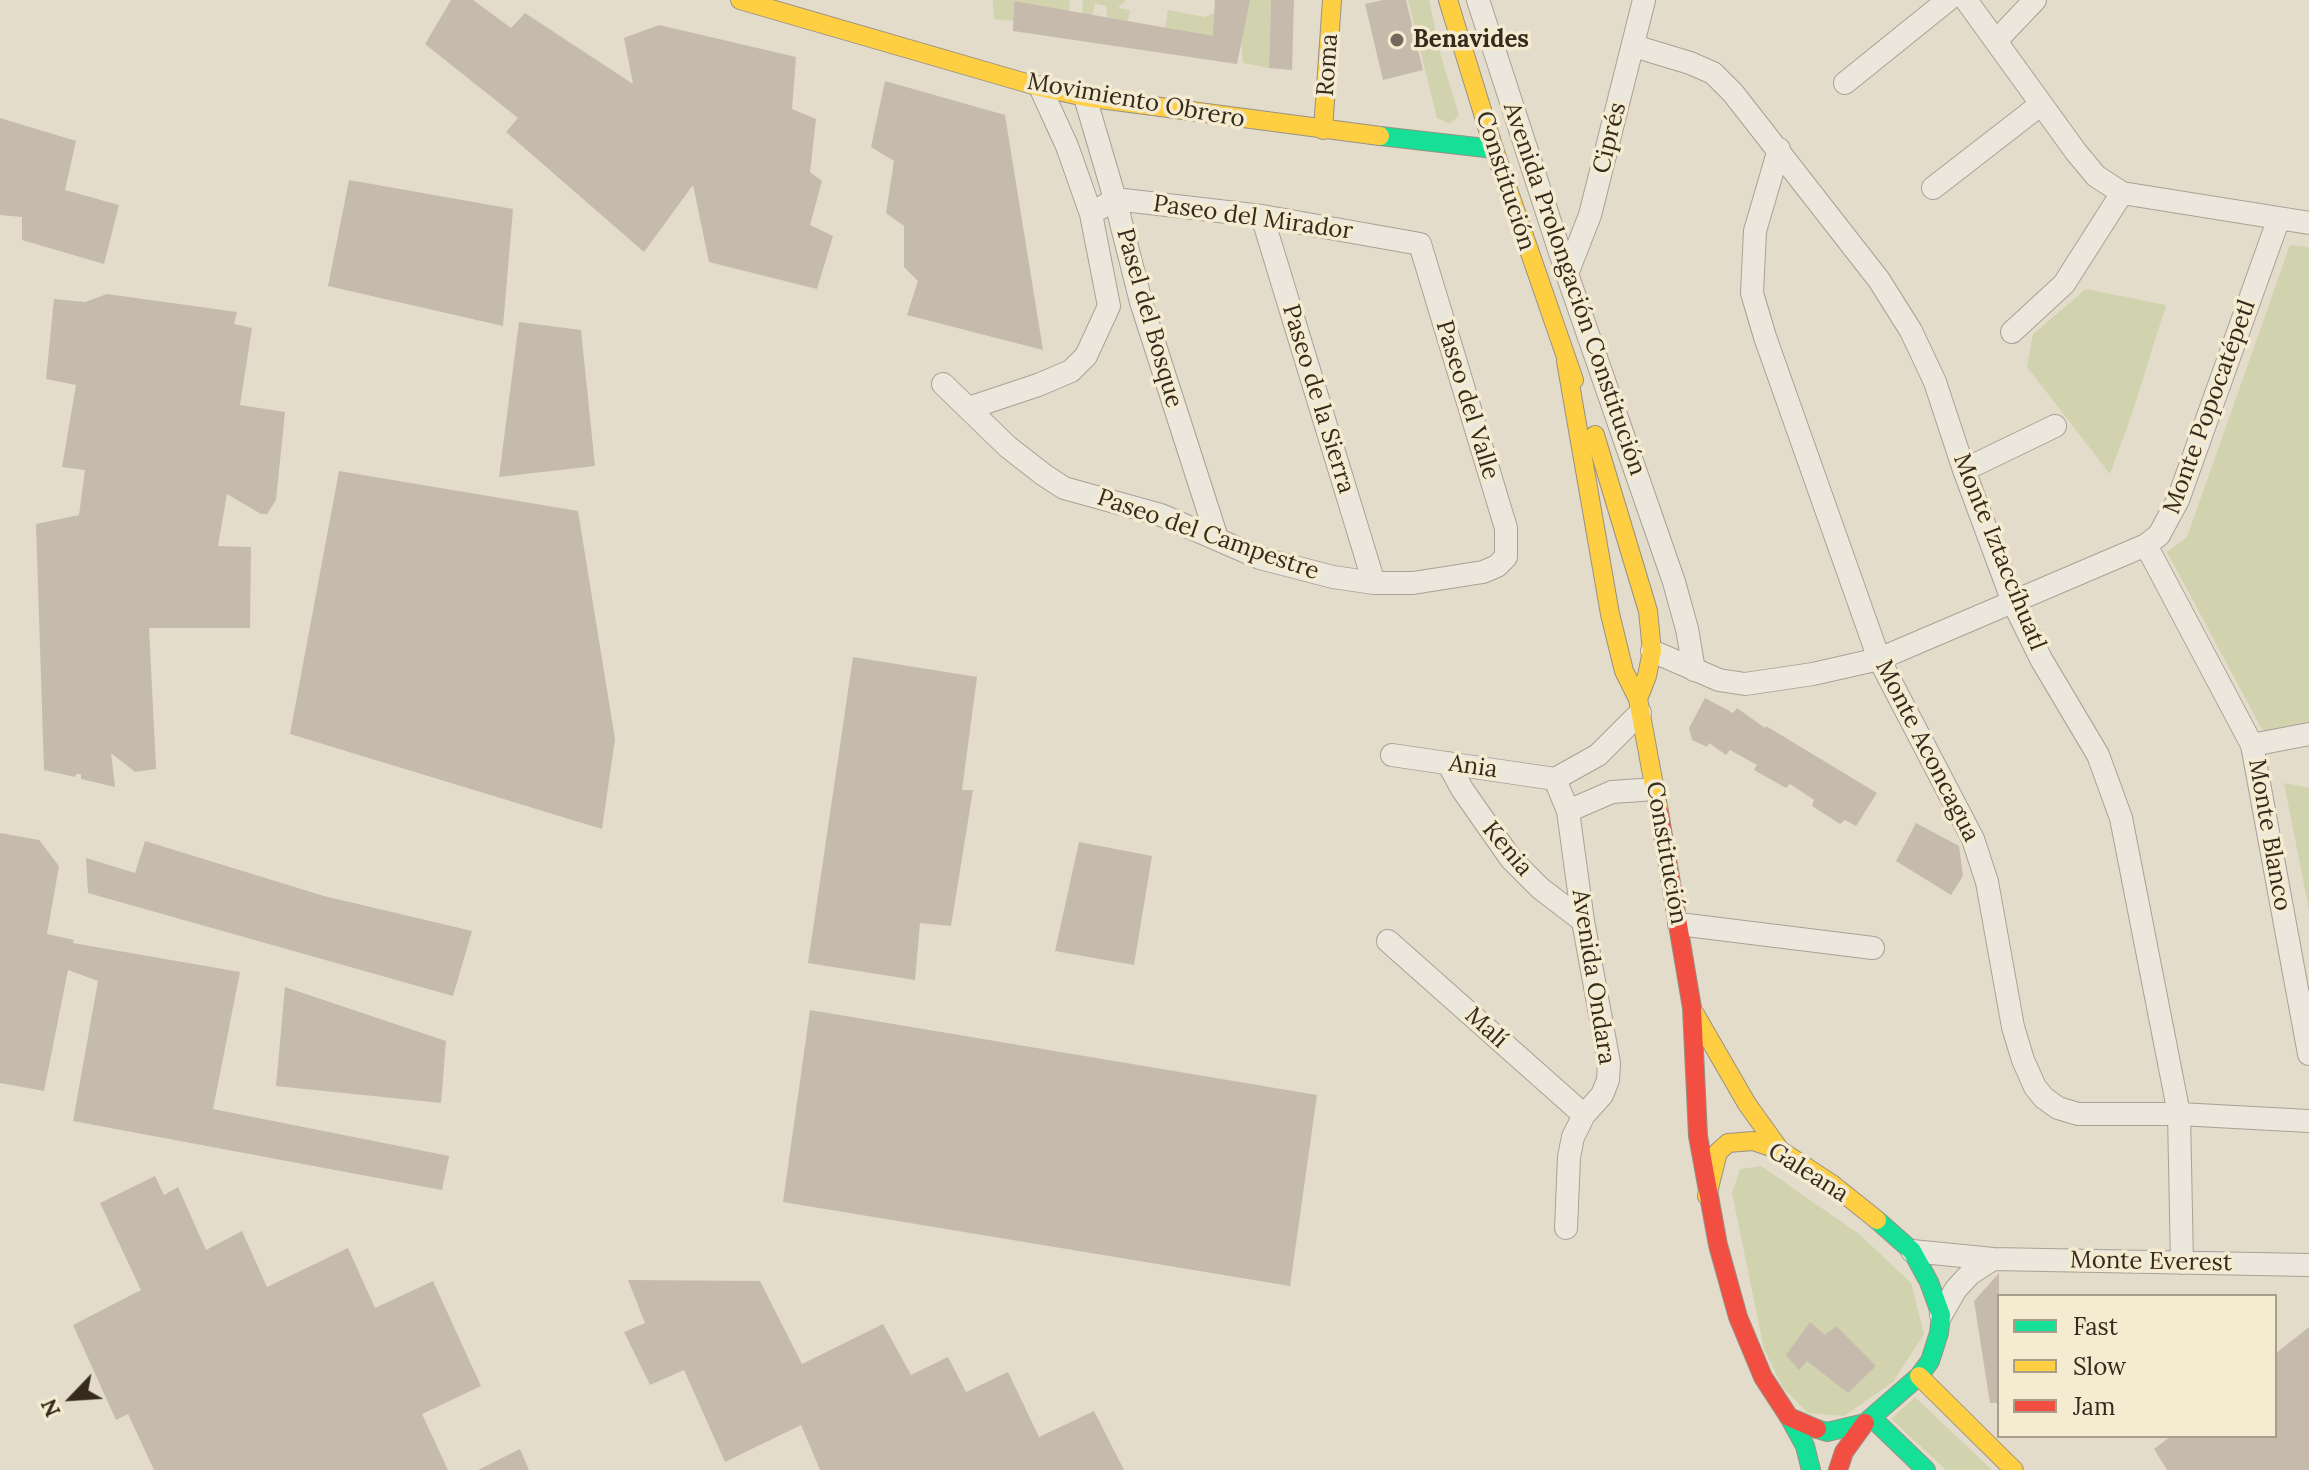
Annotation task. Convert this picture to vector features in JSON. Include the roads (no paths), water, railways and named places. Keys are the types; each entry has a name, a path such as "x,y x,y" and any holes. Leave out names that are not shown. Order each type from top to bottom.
{"street":[{"name":"Movimiento Obrero","path":"740,0 1040,87 1085,97 1323,130 1494,149"},
{"name":"Roma","path":"1323,130 1332,0"},
{"name":"Constitución","path":"1448,0 1494,149 1613,490 1648,611 1652,651 1639,706"},
{"name":"Avenida Prolongación Constitución","path":"1478,0 1525,150 1674,582 1694,670"},
{"name":"Ciprés","path":"1567,274 1590,215 1644,0"},
{"path":"1845,83 1948,0"},
{"path":"1966,0 2040,105 2096,176 2122,193 2309,223"},
{"path":"1996,41 2035,0"},
{"name":"Monte Iztaccíhuatl","path":"1634,46 1713,73 1733,93 1879,280 1911,331 1935,382 2013,602 2041,659 2098,755 2121,818 2179,1114 2182,1263"},
{"path":"969,408 1071,371 1086,356 1109,306 1091,214 1067,146 1040,87"},
{"name":"Pasel del Bosque","path":"1085,97 1141,302 1217,538"},
{"path":"1933,188 2040,105"},
{"path":"1494,149 1525,150"},
{"name":"Monte Aconcagua","path":"1779,149 1755,231 1752,293 1879,659 1973,839 1987,882 2013,1027 2035,1087 2058,1108 2078,1114 2179,1114 2309,1121"},
{"path":"2012,332 2064,284 2122,193"},
{"path":"1091,214 1115,199"},
{"name":"Paseo del Mirador","path":"1115,199 1262,216 1420,244"},
{"name":"Paseo de la Sierra","path":"1262,216 1374,583"},
{"name":"Monte Popocatépetl","path":"1652,651 1719,680 1745,684 1813,674 1879,659 2146,545 2159,535 2178,500 2279,218"},
{"name":"Paseo del Valle","path":"1420,244 1506,528 1506,557"},
{"path":"1109,306 1141,302"},
{"name":"Constitución","path":"1566,361 1610,614 1624,671 1639,706 1692,1008"},
{"name":"Paseo del Campestre","path":"943,384 1008,447 1064,488 1161,515 1260,558 1333,577 1374,583 1413,583 1483,572 1497,566 1506,557"},
{"path":"1964,470 2055,426"},
{"name":"Monte Blanco","path":"2146,545 2252,745 2309,1054"},
{"path":"1555,779 1598,755 1639,706"},
{"path":"2252,745 2309,734"},
{"name":"Ania","path":"1392,755 1555,779"},
{"path":"1598,755 1612,792"},
{"name":"Kenia","path":"1448,763 1470,801 1511,859 1540,888 1583,921"},
{"name":"Avenida Ondara","path":"1555,779 1568,811 1583,921 1609,1063 1608,1080 1602,1095 1584,1115 1573,1137 1569,1157 1566,1228"},
{"path":"1568,811 1612,792 1655,789"},
{"path":"1679,924 1873,948"},
{"name":"Malí","path":"1388,941 1584,1115"},
{"path":"1692,1008 1733,1081 1780,1150"},
{"path":"1692,1008 1698,1136 1707,1196"},
{"name":"Galeana","path":"1811,1470 1805,1446 1763,1377 1738,1317 1707,1196 1718,1152 1728,1143 1753,1141 1780,1150 1832,1184 1912,1251 1929,1282 1941,1315"},
{"name":"Monte Everest","path":"1912,1251 1993,1259 2309,1265"},
{"path":"1838,1470 1844,1452 1869,1420 1919,1376 1930,1361 1941,1315 1956,1289 1970,1274 1993,1259"},
{"path":"1919,1376 2014,1470"},
{"path":"1789,1417 1827,1432 1869,1420"},
{"path":"1869,1420 1926,1470"}],"place":[{"name":"Benavides","path":"1397,40"}]}
